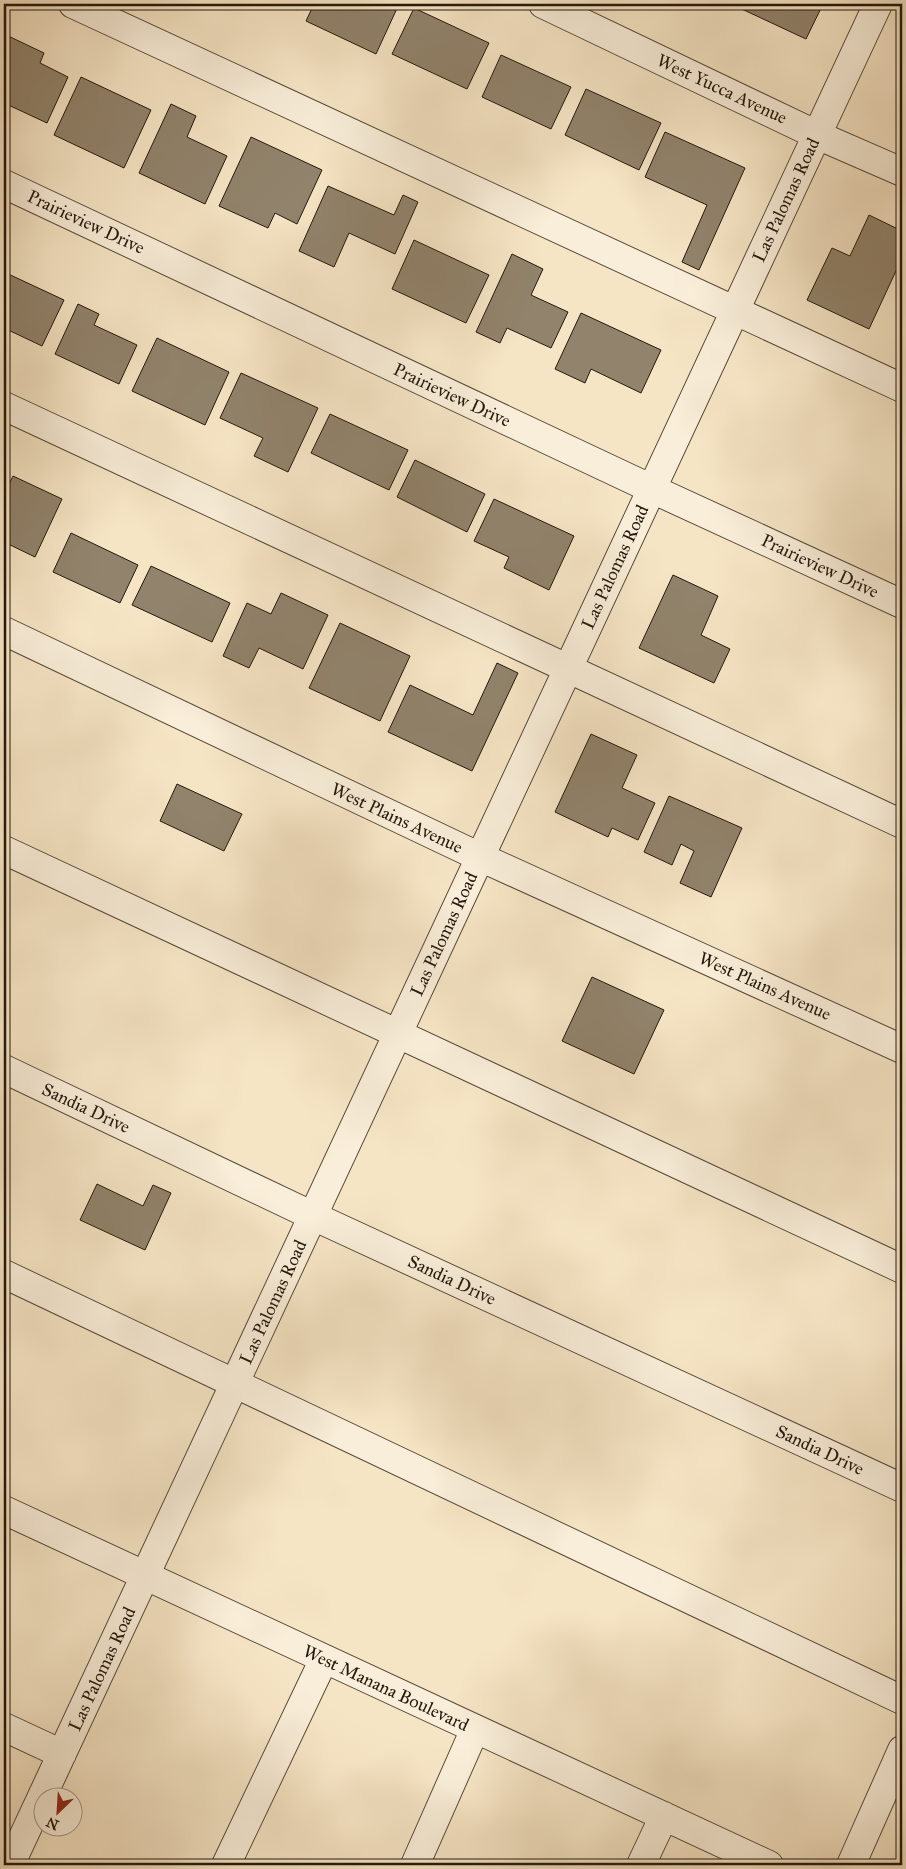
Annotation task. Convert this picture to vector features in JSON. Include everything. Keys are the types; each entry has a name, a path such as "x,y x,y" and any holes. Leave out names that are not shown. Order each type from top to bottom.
{"street":[{"path":"73,4 734,312 902,388"},
{"name":"West Yucca Avenue","path":"543,4 817,134 902,172"},
{"name":"Las Palomas Road","path":"10,1865 878,4"},
{"name":"Prairieview Drive","path":"4,184 652,489 902,604"},
{"path":"4,406 902,824"},
{"name":"West Plains Avenue","path":"4,631 480,857 902,1048"},
{"path":"4,850 902,1269"},
{"name":"Sandia Drive","path":"4,1069 313,1216 902,1488"},
{"path":"4,1274 902,1700"},
{"name":"West Manana Boulevard","path":"4,1510 769,1865"},
{"path":"226,1865 324,1659"},
{"path":"4,1727 62,1754"},
{"path":"415,1865 475,1729"},
{"path":"851,1865 902,1750"},
{"path":"641,1865 664,1816"}],"building":[{"path":"285,4 300,4 298,10"},
{"path":"314,4 399,4 376,54 306,21"},
{"path":"731,4 823,4 806,39"},
{"path":"414,8 489,43 467,89 392,54"},
{"path":"4,34 44,53 40,63 68,77 47,123 4,103"},
{"path":"501,55 571,87 551,129 482,97"},
{"path":"81,77 151,110 124,168 54,135"},
{"path":"586,89 661,123 639,170 565,135"},
{"path":"171,104 196,116 187,137 227,156 205,204 139,173"},
{"path":"665,132 745,168 699,270 682,262 707,205 645,177"},
{"path":"251,137 322,170 297,224 275,213 268,228 219,206"},
{"path":"328,186 394,215 403,195 418,202 395,254 349,233 334,267 299,251"},
{"path":"869,215 902,231 902,258 869,329 807,300 832,248 850,256"},
{"path":"414,240 489,275 466,323 392,289"},
{"path":"512,254 543,269 531,295 568,312 551,348 507,328 500,343 476,332"},
{"path":"4,272 64,300 42,346 4,328"},
{"path":"78,304 99,314 94,325 137,345 119,384 55,354"},
{"path":"581,313 661,350 641,393 591,369 585,383 555,369"},
{"path":"157,338 229,372 205,425 132,391"},
{"path":"241,373 318,408 288,472 254,456 263,438 220,418"},
{"path":"330,414 408,450 389,490 311,453"},
{"path":"415,460 485,494 467,532 397,497"},
{"path":"13,476 62,499 35,557 4,542 4,495"},
{"path":"494,499 574,536 549,590 504,568 509,557 474,541"},
{"path":"71,533 138,565 120,603 53,572"},
{"path":"151,566 230,603 212,642 132,605"},
{"path":"673,575 718,596 701,635 730,649 714,683 639,648"},
{"path":"281,593 328,615 303,669 259,648 249,668 223,656 247,603 271,614"},
{"path":"340,623 410,656 380,721 309,688"},
{"path":"497,663 518,673 472,771 388,732 410,685 473,715"},
{"path":"591,734 637,755 622,788 655,803 638,840 612,828 608,837 555,812"},
{"path":"177,784 242,814 224,851 160,821"},
{"path":"669,796 742,828 711,897 680,883 694,851 681,844 672,865 644,852"},
{"path":"592,977 664,1010 634,1074 562,1041"},
{"path":"97,1184 143,1206 153,1185 171,1193 145,1250 80,1220"}]}
